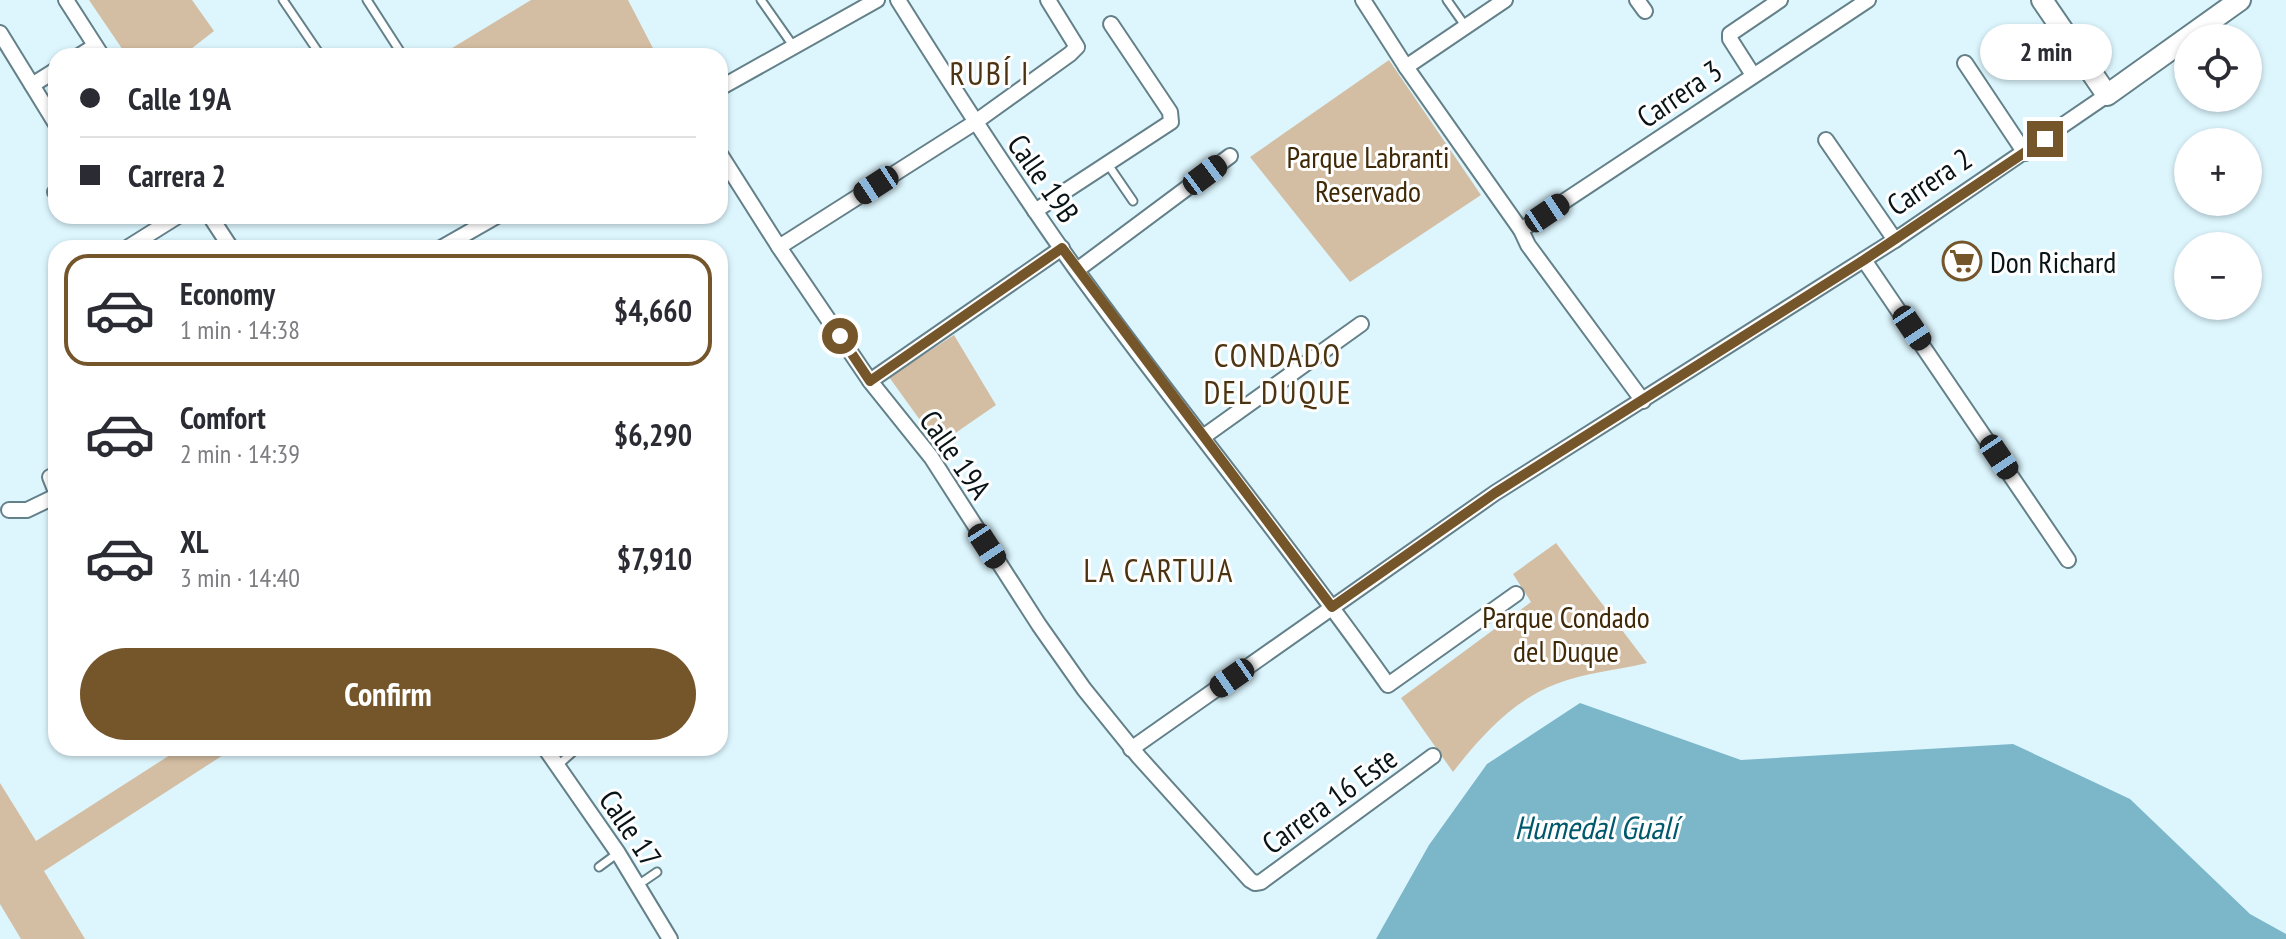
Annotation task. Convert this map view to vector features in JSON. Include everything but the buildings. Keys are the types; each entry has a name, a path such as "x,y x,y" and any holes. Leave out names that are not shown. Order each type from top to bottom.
{"main road":[{"path":"2042,0 2107,95"},
{"name":"Carrera 2","path":"2107,95 2240,0"}],"street":[{"path":"66,0 97,48"},
{"path":"728,84 877,0"},
{"name":"Calle 19B","path":"898,0 974,123 1077,270 1388,685 1516,594"},
{"path":"779,247 974,123 1077,47 1048,0"},
{"path":"1363,0 1369,19 1521,230 1524,248 1643,401"},
{"path":"1406,67 1505,0"},
{"name":"Carrera 3","path":"1753,75 1730,39 1730,34 1780,0"},
{"name":"Carrera 3","path":"1521,230 1868,0"},
{"path":"1035,211 1171,122 1172,117 1111,24"},
{"path":"0,33 48,111"},
{"path":"1965,63 2025,153"},
{"path":"32,85 48,75"},
{"name":"Carrera 2","path":"1131,749 1495,493 1895,240 2107,95"},
{"path":"1826,140 1895,240"},
{"path":"1077,270 1230,156"},
{"name":"Calle 19A","path":"728,167 870,381 931,457 1084,689 1131,749 1255,883"},
{"path":"140,240 165,224"},
{"path":"459,240 484,224"},
{"path":"870,381 1062,248"},
{"path":"1864,260 2068,560"},
{"path":"1203,437 1361,324"},
{"path":"9,510 27,510 48,498"},
{"name":"Calle 17","path":"550,756 618,853 670,939"},
{"name":"Carrera 16 Este","path":"1255,883 1261,882 1433,756"}],"lane":[{"path":"283,0 316,48"},
{"path":"367,0 398,48"},
{"path":"761,0 794,47"},
{"path":"1447,0 1466,27"},
{"path":"1107,163 1133,201"},
{"path":"557,766 568,756"},
{"path":"599,867 618,853"},
{"path":"638,885 657,872"}],"green space":[{"path":"89,0 192,0 214,31 192,48 122,48"},
{"path":"531,0 628,0 653,48 452,48"},
{"name":"Parque Labranti Reservado","path":"1389,60 1481,195 1350,282 1250,157"},
{"path":"954,335 996,405 938,445 889,377"},
{"name":"Parque Condado del Duque","path":"1556,543 1647,663 1578,677 1540,691 1498,721 1453,772 1401,698 1531,602 1513,574"},
{"path":"169,756 222,756 44,871 85,939 21,939 0,904 0,783 36,841"}],"water":[{"name":"Humedal Gualí","path":"1580,703 1741,760 2013,744 2130,799 2250,914 2286,934 2286,939 1376,939 1429,845 1487,764"}],"place":[{"name":"Don Richard","path":"1962,261"}],"district":[{"name":"RUBÍ I","path":"990,73"},
{"name":"CONDADO DEL DUQUE","path":"1278,374"},
{"name":"LA CARTUJA","path":"1159,570"}],"route":[{"path":"840,336 870,381 1062,248 1332,607 1495,493 1864,260 2045,139"}]}
